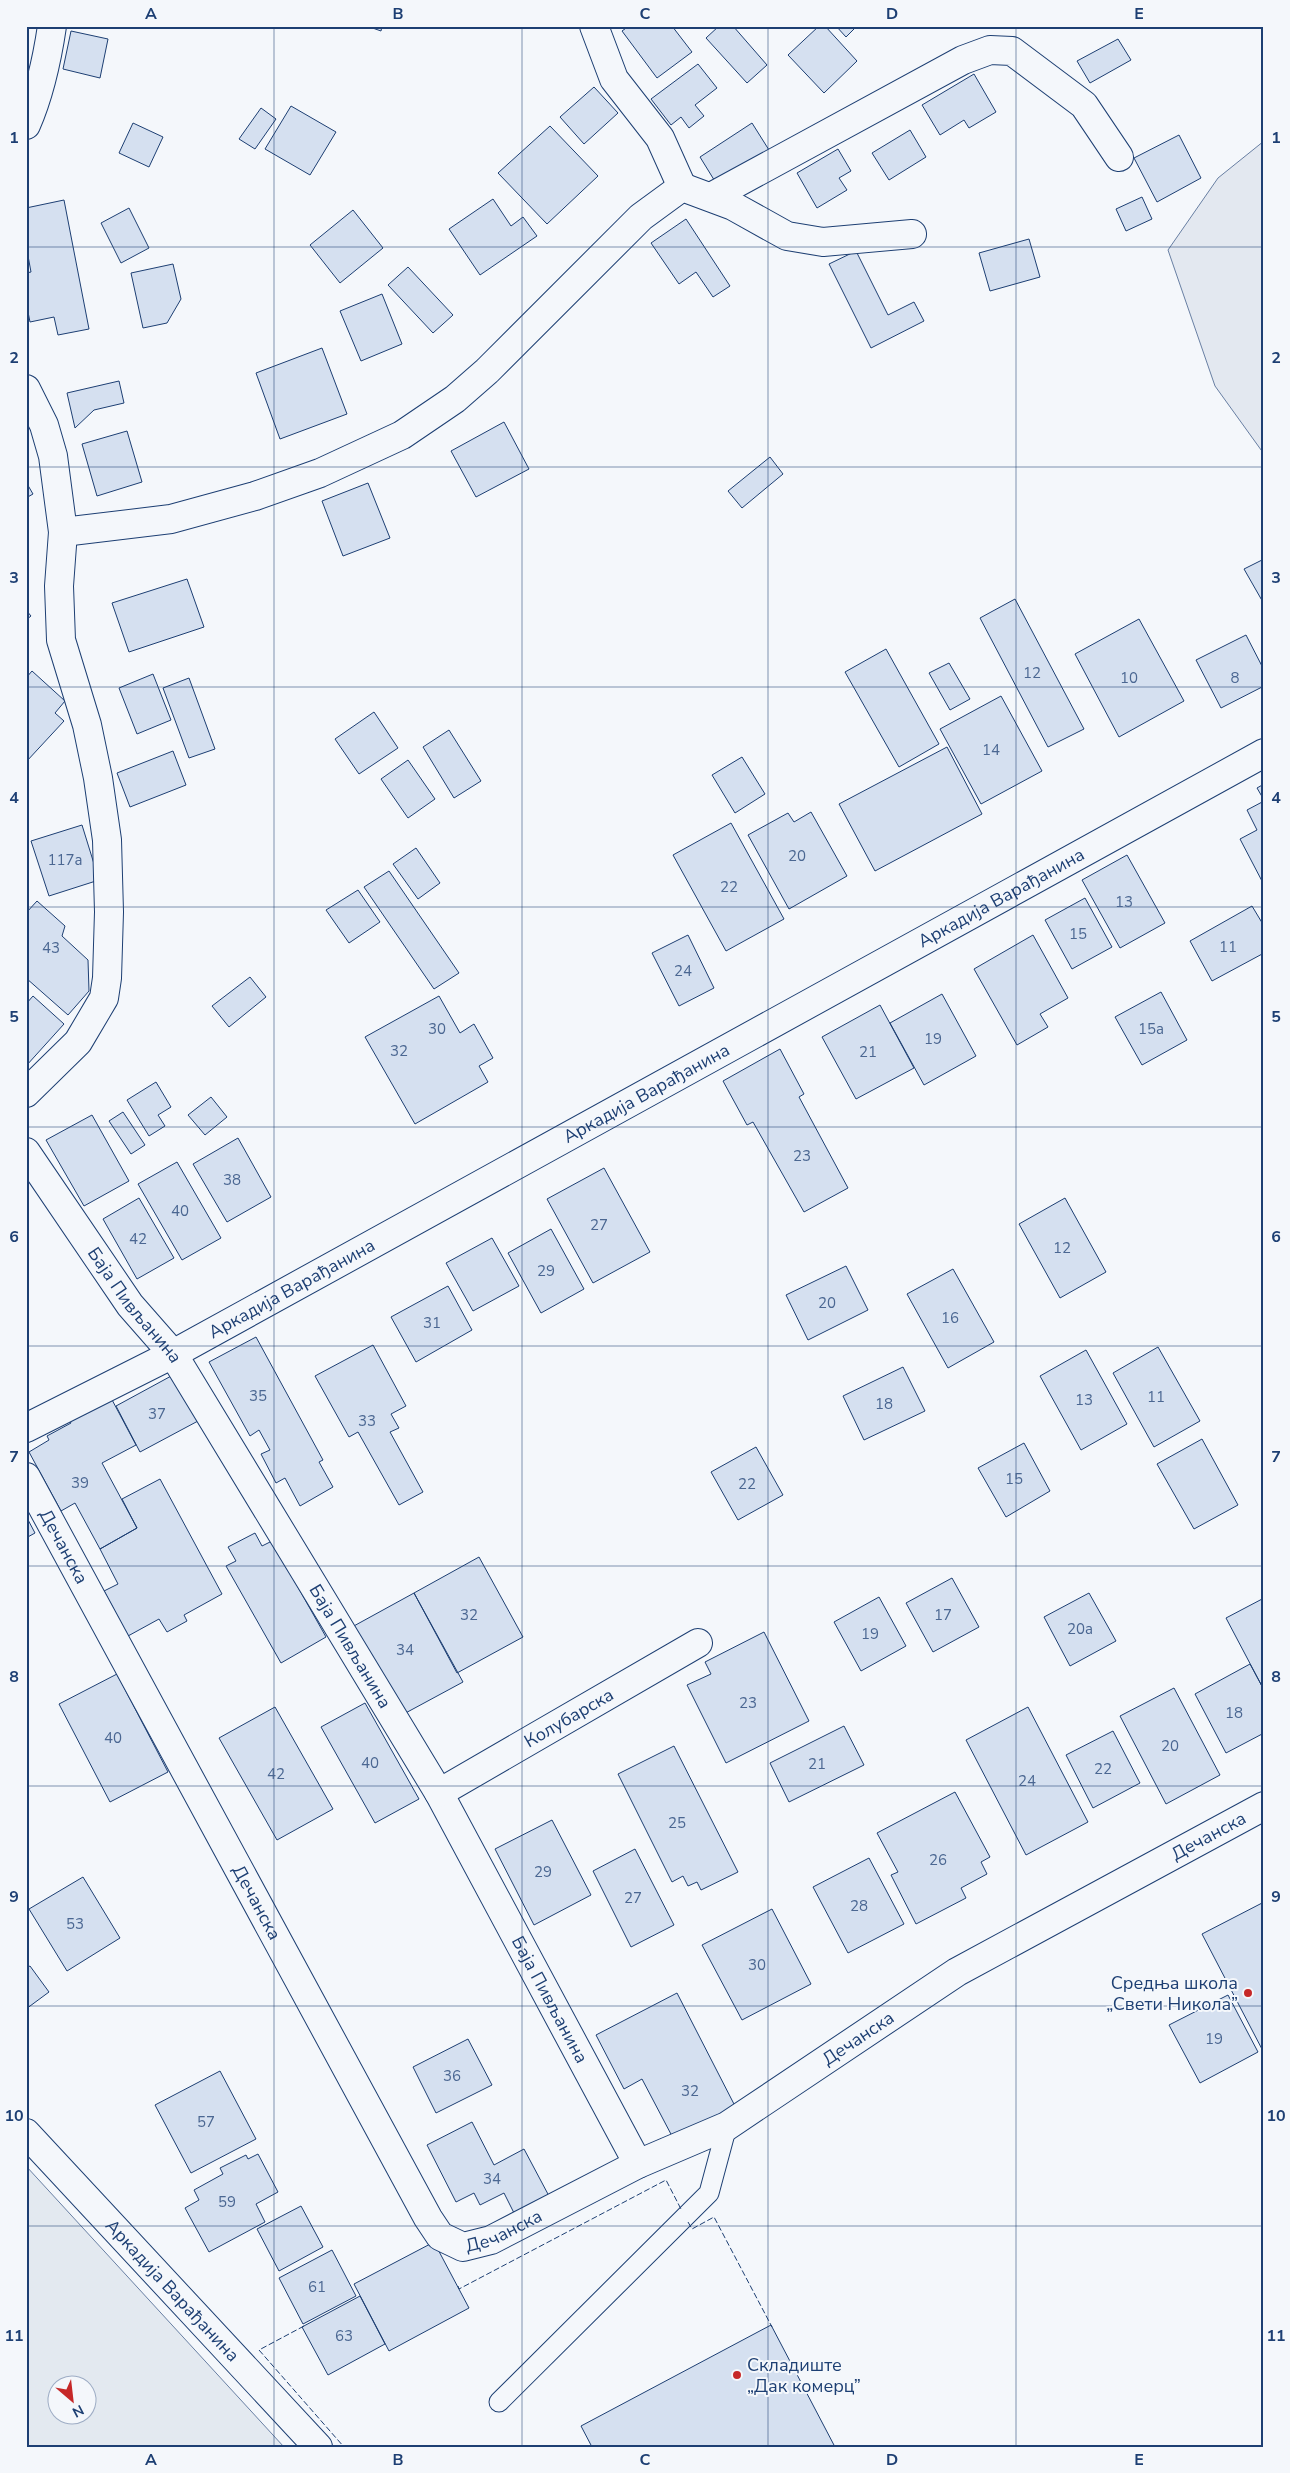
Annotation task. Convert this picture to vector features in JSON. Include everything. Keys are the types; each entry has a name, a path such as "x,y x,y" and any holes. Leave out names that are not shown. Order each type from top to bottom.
{"street":[{"path":"26,125 36,102 47,59 52,26"},
{"path":"594,26 614,79 660,138 682,187 733,206 787,236 823,242 912,234"},
{"path":"711,197 963,60 990,50 1012,51 1084,105 1119,157"},
{"path":"63,532 170,519 255,496 320,472 402,434 462,394 641,217 682,187"},
{"path":"26,389 44,424 53,456 63,532 59,586 61,640 87,725 107,840 109,912 107,978 104,998 78,1042 26,1093"},
{"name":"Аркадија Варађанина","path":"26,1428 173,1354 1264,753"},
{"name":"Баја Пивљанина","path":"26,1152 130,1305 173,1354 439,1793 638,2164"},
{"name":"Дечанска","path":"26,1477 440,2236 463,2247 491,2240 638,2164 727,2126 957,1972 1264,1806"},
{"name":"Колубарска","path":"439,1793 698,1643"},
{"name":"Аркадија Варађанина","path":"26,2133 318,2447"}],"lane":[{"path":"499,2402 709,2193 727,2126"}],"shaded area":[{"path":"1264,141 1264,454 1215,386 1168,250 1218,178"},
{"path":"26,2166 284,2447 26,2447"}],"building":[{"path":"367,26 382,26 381,31"},
{"path":"629,26 672,26 692,52 657,78 622,31"},
{"path":"719,26 733,26 767,65 747,83 706,38"},
{"path":"819,26 825,26 857,61 824,93 788,55"},
{"path":"836,26 857,26 846,37"},
{"path":"71,31 108,39 100,78 63,69"},
{"path":"1118,39 1131,60 1090,83 1077,61"},
{"path":"698,64 717,88 695,105 704,116 689,128 681,117 671,125 651,99"},
{"path":"974,74 996,112 969,128 964,120 940,135 922,105"},
{"path":"594,87 618,113 584,144 560,117"},
{"path":"291,106 336,132 310,175 265,149"},
{"path":"261,108 276,119 255,149 239,139"},
{"path":"133,123 163,137 149,167 119,153"},
{"path":"752,123 769,150 716,183 700,157"},
{"path":"550,126 598,176 547,224 498,173"},
{"path":"910,130 926,157 889,180 872,153"},
{"path":"1179,135 1201,178 1157,202 1134,158"},
{"path":"838,149 851,171 839,178 847,190 817,208 797,173"},
{"path":"1142,197 1152,219 1126,231 1116,209"},
{"path":"493,199 511,226 523,217 537,236 480,275 449,229"},
{"path":"64,200 89,329 58,335 54,317 30,322 26,302 26,273 31,272 26,245 26,208"},
{"path":"129,208 149,248 121,263 101,223"},
{"path":"353,210 383,248 340,283 310,245"},
{"path":"686,219 730,286 713,297 696,272 679,284 651,243"},
{"path":"1029,239 1040,277 990,291 979,253"},
{"path":"856,251 888,315 914,302 924,321 871,348 829,264"},
{"path":"173,264 181,299 167,323 143,328 131,273"},
{"path":"408,267 453,315 433,333 388,285"},
{"path":"382,294 402,344 361,361 340,311"},
{"path":"322,348 347,414 280,439 256,373"},
{"path":"119,381 124,403 94,410 75,428 67,393"},
{"path":"504,422 529,469 476,497 451,451"},
{"path":"127,431 142,482 97,496 82,444"},
{"path":"770,457 783,474 742,508 728,491"},
{"path":"26,482 33,494 26,498"},
{"path":"368,483 390,538 343,556 322,501"},
{"path":"1264,559 1264,604 1244,569"},
{"path":"187,579 204,627 129,652 112,603"},
{"path":"1015,599 1084,729 1048,747 980,618"},
{"path":"26,610 31,616 26,620"},
{"path":"1139,619 1184,701 1119,737 1075,654"},
{"path":"1246,635 1264,670 1264,686 1221,708 1196,660"},
{"path":"886,649 939,744 899,767 845,672"},
{"path":"949,663 970,699 950,710 929,673"},
{"path":"32,671 65,701 55,713 64,721 26,762 26,678"},
{"path":"153,674 171,720 137,734 119,688"},
{"path":"189,678 215,749 189,758 163,688"},
{"path":"1001,696 1042,771 981,804 940,729"},
{"path":"374,712 398,748 359,774 335,739"},
{"path":"449,730 481,781 454,798 423,747"},
{"path":"947,747 982,814 875,871 839,804"},
{"path":"173,751 186,785 130,807 117,773"},
{"path":"742,757 765,794 735,813 712,775"},
{"path":"408,760 435,799 408,818 381,779"},
{"path":"1264,784 1264,800 1257,788"},
{"path":"1264,801 1263,883 1240,839 1257,830 1247,810"},
{"path":"811,812 847,876 789,909 748,835 788,813 794,822"},
{"path":"731,823 784,919 726,951 673,855"},
{"path":"82,825 99,880 49,896 31,841"},
{"path":"416,848 440,883 418,899 393,864"},
{"path":"1127,855 1165,923 1120,948 1082,880"},
{"path":"389,871 459,973 434,989 364,887"},
{"path":"358,890 380,922 349,943 326,910"},
{"path":"1085,898 1112,947 1072,969 1045,920"},
{"path":"37,901 65,926 62,936 88,960 89,991 68,1015 26,978 26,913"},
{"path":"1252,906 1264,926 1264,953 1212,981 1190,941"},
{"path":"688,935 714,988 679,1006 652,953"},
{"path":"1033,935 1068,998 1040,1014 1048,1027 1017,1045 974,969"},
{"path":"250,977 266,997 229,1027 212,1006"},
{"path":"1161,992 1187,1040 1142,1065 1115,1017"},
{"path":"942,994 976,1056 924,1085 890,1023"},
{"path":"33,996 64,1024 26,1066 26,1004"},
{"path":"439,996 460,1033 474,1024 493,1058 479,1066 488,1082 415,1124 365,1037"},
{"path":"880,1005 914,1068 856,1099 822,1037"},
{"path":"780,1049 804,1094 799,1097 848,1188 804,1212 753,1122 747,1125 723,1081"},
{"path":"156,1082 171,1107 158,1115 165,1126 149,1136 127,1100"},
{"path":"211,1097 227,1117 205,1135 188,1115"},
{"path":"123,1112 145,1145 131,1154 109,1121"},
{"path":"92,1115 129,1181 84,1206 46,1140"},
{"path":"238,1138 271,1197 227,1222 193,1164"},
{"path":"177,1162 221,1238 182,1260 138,1184"},
{"path":"604,1168 650,1252 593,1283 547,1199"},
{"path":"139,1198 174,1258 137,1279 103,1219"},
{"path":"1065,1198 1106,1272 1060,1298 1019,1224"},
{"path":"551,1229 584,1289 541,1313 508,1253"},
{"path":"492,1238 519,1286 473,1311 446,1263"},
{"path":"846,1266 868,1310 808,1340 786,1295"},
{"path":"953,1269 994,1342 948,1368 907,1294"},
{"path":"448,1286 472,1330 416,1362 391,1317"},
{"path":"256,1337 323,1460 319,1462 333,1487 300,1506 285,1478 276,1483 261,1454 270,1450 259,1430 250,1436 209,1362"},
{"path":"373,1345 406,1406 391,1414 399,1428 390,1432 423,1492 399,1505 358,1432 349,1437 315,1376"},
{"path":"1158,1347 1200,1421 1154,1447 1113,1373"},
{"path":"1086,1350 1127,1424 1081,1450 1040,1376"},
{"path":"903,1367 925,1411 864,1440 843,1396"},
{"path":"173,1375 198,1421 140,1452 116,1406"},
{"path":"110,1396 136,1445 102,1463 137,1528 100,1549 75,1503 61,1511 29,1452 49,1440 47,1436 71,1423 68,1418"},
{"path":"1202,1439 1238,1505 1194,1529 1157,1464"},
{"path":"1024,1443 1050,1491 1006,1517 978,1468"},
{"path":"756,1447 783,1495 738,1520 711,1472"},
{"path":"160,1479 222,1594 184,1615 187,1621 167,1632 159,1619 128,1636 104,1591 118,1584 100,1549 137,1528 122,1499"},
{"path":"26,1516 35,1533 26,1538"},
{"path":"255,1533 262,1546 272,1541 326,1637 281,1663 226,1566 236,1561 228,1547"},
{"path":"479,1557 523,1637 457,1673 414,1593"},
{"path":"952,1578 979,1627 933,1652 906,1603"},
{"path":"414,1593 463,1682 400,1716 352,1627"},
{"path":"1089,1593 1116,1641 1070,1666 1044,1617"},
{"path":"879,1597 906,1646 861,1671 834,1622"},
{"path":"1264,1598 1264,1690 1226,1618"},
{"path":"764,1632 809,1721 726,1763 687,1685 711,1674 705,1662"},
{"path":"1250,1664 1264,1690 1264,1733 1226,1753 1195,1694"},
{"path":"117,1674 168,1772 110,1802 59,1704"},
{"path":"1174,1688 1220,1775 1166,1804 1120,1716"},
{"path":"365,1703 419,1799 375,1823 321,1727"},
{"path":"275,1707 333,1809 277,1840 219,1738"},
{"path":"1028,1707 1088,1822 1026,1855 966,1740"},
{"path":"844,1726 864,1765 789,1802 770,1763"},
{"path":"1113,1731 1140,1783 1093,1808 1066,1755"},
{"path":"674,1746 738,1872 701,1890 697,1882 688,1886 683,1876 672,1882 618,1774"},
{"path":"955,1792 990,1857 981,1862 987,1874 961,1888 966,1898 916,1924 891,1875 898,1872 877,1833"},
{"path":"552,1820 591,1895 534,1925 495,1849"},
{"path":"635,1849 674,1925 631,1947 593,1871"},
{"path":"869,1858 904,1924 848,1953 813,1887"},
{"path":"83,1877 120,1938 67,1971 29,1909"},
{"name":"Средња школа „Свети Никола”","path":"1264,1902 1264,2053 1202,1934"},
{"path":"772,1909 811,1984 742,2020 702,1945"},
{"path":"30,1966 49,1992 26,2009 26,1968"},
{"path":"677,1993 735,2106 673,2138 642,2079 624,2089 596,2035"},
{"path":"1228,1995 1258,2052 1200,2083 1169,2025"},
{"path":"468,2039 492,2085 436,2113 413,2067"},
{"path":"220,2071 256,2139 191,2173 155,2105"},
{"path":"472,2122 494,2165 524,2149 549,2196 514,2213 504,2193 480,2205 474,2193 456,2202 427,2145"},
{"path":"258,2154 278,2192 256,2204 265,2222 209,2252 185,2208 199,2200 194,2190 223,2174 220,2168 246,2155 248,2159"},
{"path":"301,2206 323,2247 279,2271 257,2229"},
{"path":"434,2242 469,2308 389,2351 354,2284"},
{"path":"332,2250 356,2296 303,2324 279,2278"},
{"path":"360,2296 385,2344 328,2375 302,2327"},
{"name":"Складиште „Дак комерц”","path":"771,2325 835,2447 592,2447 581,2426"}],"fence":[{"path":"458,2286 459,2289 666,2180 682,2211"},
{"path":"688,2222 692,2229 714,2217 772,2327"},
{"path":"304,2326 259,2350 344,2447"}],"place":[{"name":"Средња школа „Свети Никола”","path":"1248,1993"},
{"name":"Складиште „Дак комерц”","path":"737,2375"}]}
